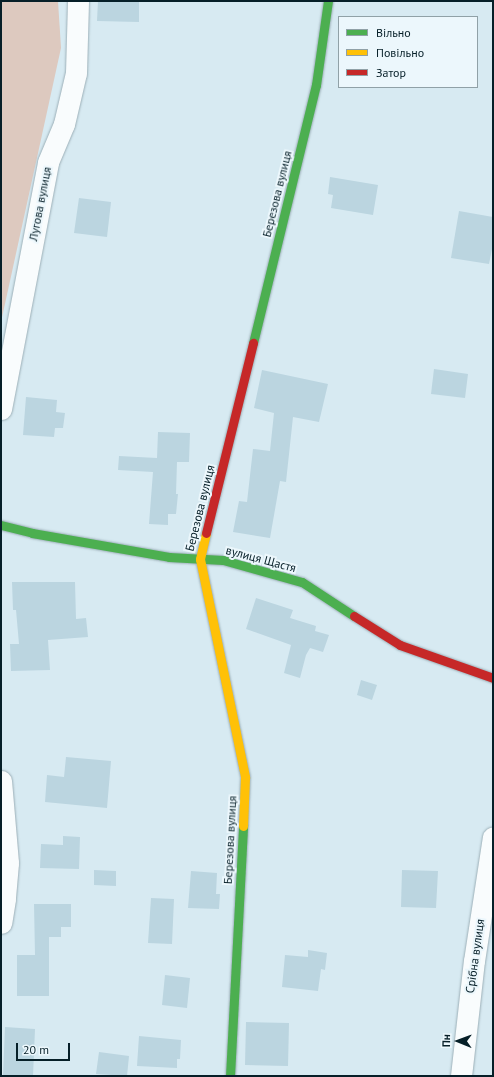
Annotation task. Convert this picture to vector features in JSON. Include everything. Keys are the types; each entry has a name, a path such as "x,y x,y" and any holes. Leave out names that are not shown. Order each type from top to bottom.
{"street":[{"name":"Лугова вулиця","path":"1,409 48,162 64,124 76,72 78,1"},
{"name":"Березова вулиця","path":"230,1076 245,777 200,559 316,85 328,1"},
{"name":"вулиця Щастя","path":"1,525 32,533 154,555 223,560 302,582 400,645 493,678"},
{"path":"1,781 8,863 1,923"},
{"name":"Срібна вулиця","path":"461,1076 474,960 493,837"}],"shaded area":[{"path":"1,1 58,1 61,48 1,322"}],"building":[{"path":"98,1 139,1 139,22 97,21"},
{"path":"330,177 378,185 373,215 331,208 333,195 328,194"},
{"path":"79,198 111,202 107,237 74,233"},
{"path":"459,211 493,217 493,244 489,264 451,258"},
{"path":"434,369 468,374 465,398 431,394"},
{"path":"262,370 328,384 319,422 293,417 286,482 280,481 270,538 233,532 239,501 247,502 253,449 270,451 274,413 254,408"},
{"path":"26,397 57,400 56,412 65,413 63,428 55,428 54,437 23,435"},
{"path":"158,432 190,433 189,462 177,462 176,494 178,494 176,514 168,514 168,525 149,524 153,472 118,470 119,456 157,458"},
{"path":"12,582 75,582 76,619 86,618 88,637 48,640 50,670 11,671 10,644 19,644 16,610 13,610"},
{"path":"256,598 293,610 290,618 316,626 315,631 329,635 323,652 310,648 306,655 300,678 284,673 291,645 246,629"},
{"path":"361,680 377,685 372,700 357,695"},
{"path":"66,757 111,761 107,808 45,802 47,775 64,777"},
{"path":"63,836 80,837 79,869 40,868 41,844 63,845"},
{"path":"94,870 116,871 116,886 94,885"},
{"path":"402,870 438,871 436,908 401,907"},
{"path":"191,871 217,873 216,894 220,894 219,909 188,908"},
{"path":"151,898 174,899 172,944 148,943"},
{"path":"34,904 71,904 71,927 61,927 61,937 49,937 49,996 17,996 17,955 35,955"},
{"path":"308,950 327,953 325,970 321,969 318,991 282,987 285,955 308,957"},
{"path":"165,975 190,978 187,1008 162,1005"},
{"path":"246,1022 289,1023 288,1066 245,1065"},
{"path":"5,1027 35,1029 33,1076 3,1076"},
{"path":"139,1036 181,1040 180,1059 177,1059 177,1068 137,1066"},
{"path":"99,1052 129,1056 127,1076 96,1074"}],"traffic: fast":[{"path":"253,343 316,85 328,1"},
{"path":"1,525 32,533 169,557 223,560 302,582 354,616"},
{"path":"230,1076 243,826"}],"traffic: slow":[{"path":"206,533 200,559 245,777 243,826"}],"traffic: jam":[{"path":"206,533 253,343"},
{"path":"354,616 400,645 493,678"}]}
